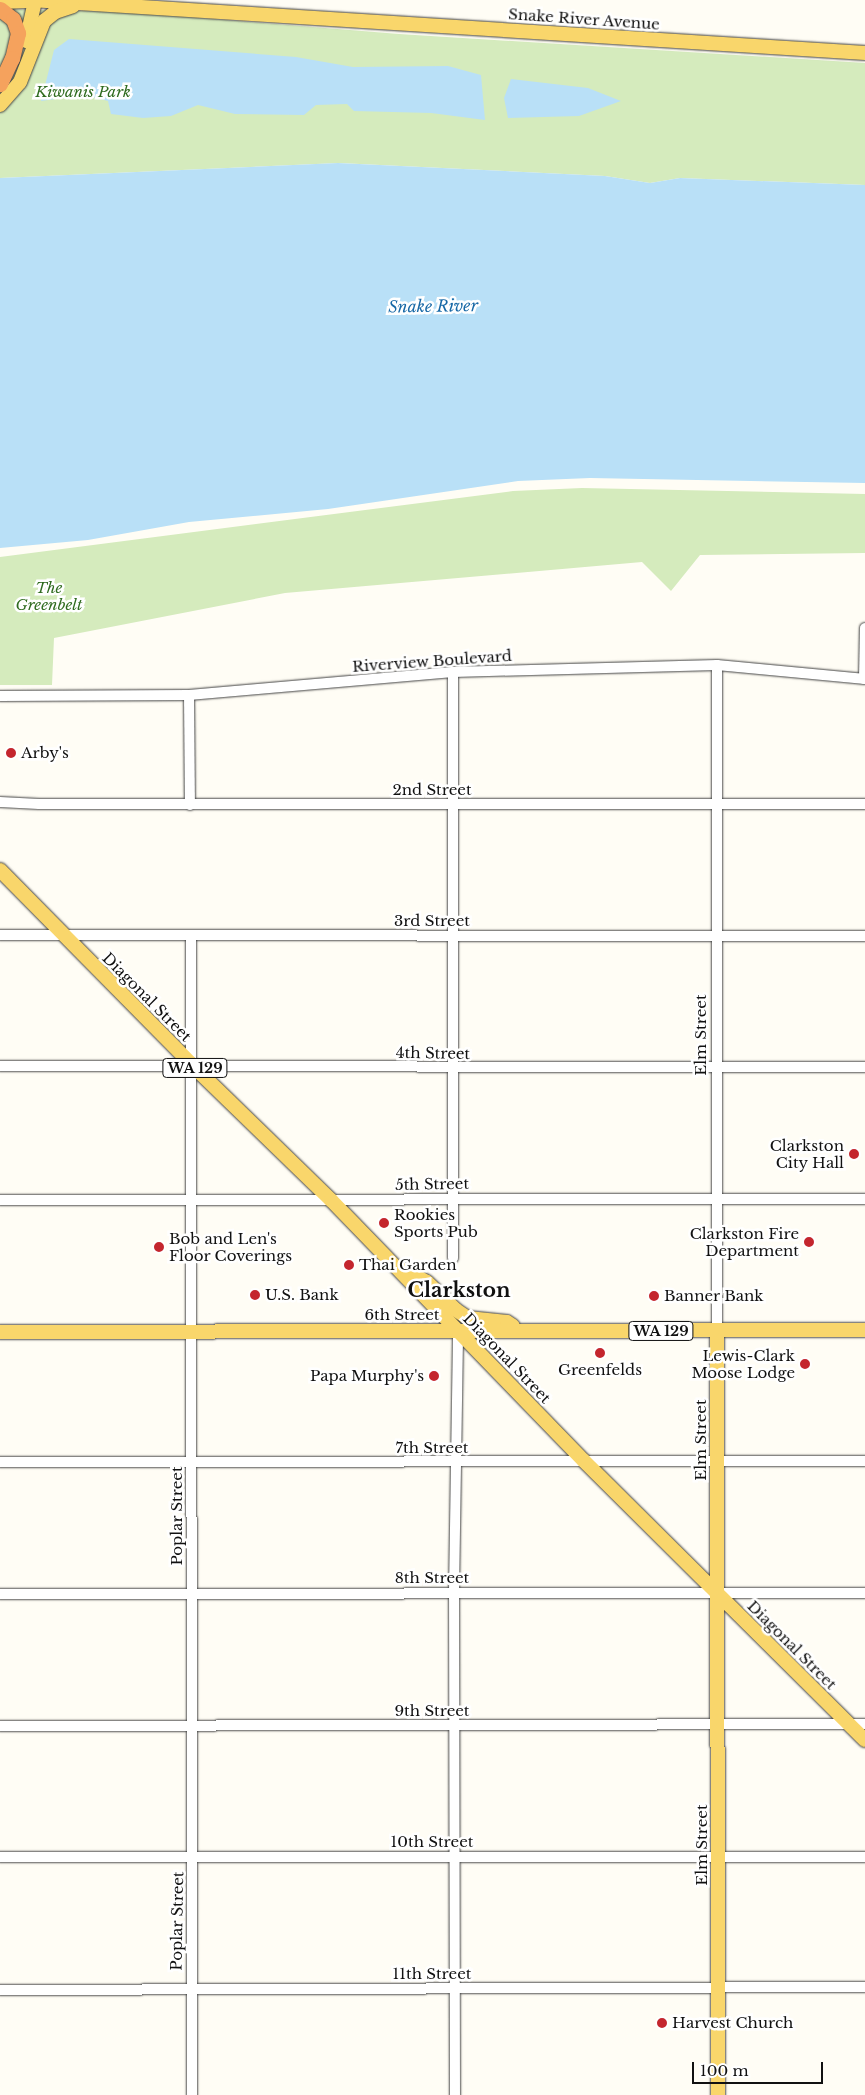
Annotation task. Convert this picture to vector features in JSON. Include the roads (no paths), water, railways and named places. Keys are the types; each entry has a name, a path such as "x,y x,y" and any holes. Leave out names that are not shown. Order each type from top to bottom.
{"highway":[{"path":"0,9 14,19 18,33 12,58 0,84"}],"main road":[{"name":"Snake River Avenue","path":"31,0 865,53"},
{"path":"0,2 35,1 20,62 0,96"},
{"path":"0,105 20,82 44,21 60,10 87,5"},
{"name":"Diagonal Street","path":"0,870 191,1064 331,1200 584,1461 865,1740"},
{"name":"WA 129","path":"392,1262 427,1282 456,1310 468,1318 507,1322 516,1331"},
{"name":"6th Street","path":"0,1332 865,1330"},
{"name":"Elm Street","path":"717,1331 718,2095"}],"street":[{"path":"864,679 865,628"},
{"name":"Riverview Boulevard","path":"0,696 189,695 453,672 716,665 864,679"},
{"name":"Elm Street","path":"716,665 717,1331"},
{"path":"453,672 453,1258"},
{"path":"189,695 190,804"},
{"name":"2nd Street","path":"0,802 453,805 865,804"},
{"name":"3rd Street","path":"0,935 865,936"},
{"name":"Poplar Street","path":"191,936 192,2095"},
{"name":"4th Street","path":"0,1066 191,1064 454,1068 865,1066"},
{"name":"5th Street","path":"0,1200 865,1199"},
{"path":"455,2095 454,1592 458,1330"},
{"name":"7th Street","path":"0,1462 456,1463 865,1461"},
{"name":"8th Street","path":"0,1594 454,1592 865,1594"},
{"name":"9th Street","path":"0,1726 865,1724"},
{"name":"10th Street","path":"0,1857 865,1857"},
{"name":"11th Street","path":"0,1990 865,1987"}],"water":[{"path":"69,39 296,57 353,67 448,66 481,75 485,120 431,113 354,111 347,104 316,105 304,115 235,114 198,105 171,116 143,118 111,114 108,101 85,95 41,101 54,50"},
{"path":"511,79 588,88 621,101 579,116 508,118 504,98"},
{"name":"Snake River","path":"338,163 605,176 650,183 680,178 865,185 865,483 590,478 518,481 328,509 189,522 88,540 0,548 0,178"}],"place":[{"name":"Arby's","path":"11,753"},
{"name":"Clarkston City Hall","path":"854,1154"},
{"name":"Rookies Sports Pub","path":"384,1223"},
{"name":"Clarkston Fire Department","path":"809,1242"},
{"name":"Bob and Len's Floor Coverings","path":"159,1247"},
{"name":"Thai Garden","path":"349,1265"},
{"name":"U.S. Bank","path":"255,1295"},
{"name":"Banner Bank","path":"654,1296"},
{"name":"Greenfelds","path":"600,1353"},
{"name":"Lewis-Clark Moose Lodge","path":"805,1364"},
{"name":"Papa Murphy's","path":"434,1376"},
{"name":"Harvest Church","path":"662,2023"}],"district":[{"name":"Clarkston","path":"459,1290"}],"park label":[{"name":"Kiwanis Park","path":"83,92"},
{"name":"The Greenbelt","path":"49,596"}]}
